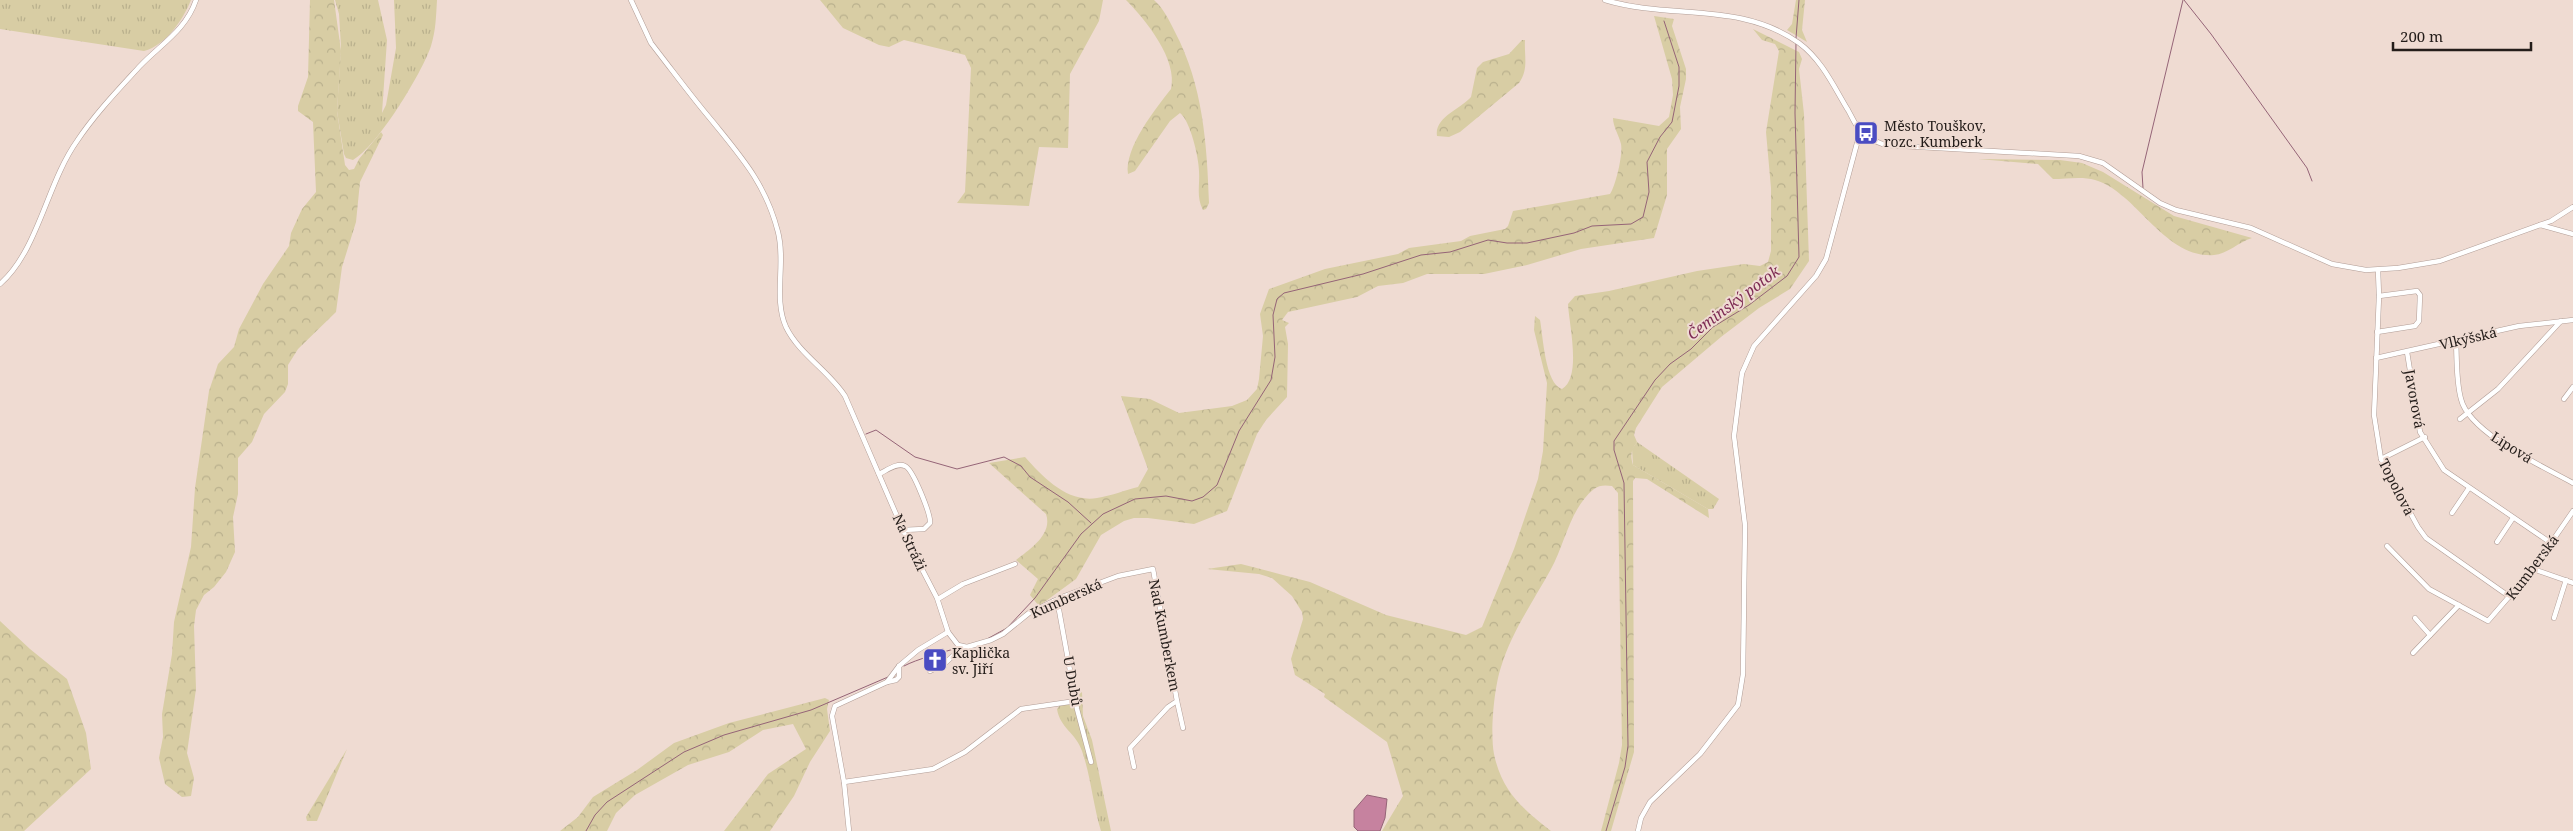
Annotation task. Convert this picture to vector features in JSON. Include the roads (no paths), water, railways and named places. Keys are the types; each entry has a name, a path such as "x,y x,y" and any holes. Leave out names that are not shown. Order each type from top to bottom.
{"street":[{"path":"0,284 18,265 60,170 75,143 129,78 173,36 186,20 196,0"},
{"name":"Na Stráži","path":"631,0 656,50 739,153 760,184 779,236 781,306 786,326 800,345 841,390 864,438 903,530 938,599 948,632 960,646"},
{"path":"1605,0 1656,11 1704,12 1750,19 1799,43 1823,67 1860,132 1873,141 1902,148 2087,158 2103,163 2160,203 2176,210 2252,228 2332,264 2378,270 2440,261 2540,225 2573,206"},
{"path":"1638,831 1641,818 1650,802 1706,746 1738,705 1743,674 1745,525 1734,436 1742,373 1754,346 1816,276 1826,259 1860,132"},
{"path":"2540,225 2573,234"},
{"name":"Topolová","path":"2378,270 2379,296 2374,415 2381,459 2418,527 2426,538 2510,597"},
{"path":"2377,332 2417,326 2420,295 2416,291 2379,296"},
{"name":"Vlkýšská","path":"2376,358 2519,326 2573,320"},
{"path":"2460,419 2469,414 2498,389 2561,321"},
{"name":"Lipová","path":"2456,341 2461,398 2469,414 2497,440 2573,483"},
{"name":"Javorová","path":"2407,352 2417,423 2444,470 2551,543"},
{"path":"2564,399 2573,387"},
{"path":"2381,459 2424,438"},
{"path":"879,474 896,466 905,466 910,470 922,495 930,524 924,529 903,530"},
{"path":"2452,513 2468,488"},
{"name":"Kumberská","path":"2458,605 2488,621 2533,569 2573,511"},
{"path":"2497,542 2514,518"},
{"path":"2567,520 2573,522"},
{"path":"2387,546 2426,586 2458,605 2414,653"},
{"path":"938,599 963,584 1015,564"},
{"name":"Kumberská","path":"960,646 991,640 1003,634 1029,613 1054,601 1118,576 1153,569"},
{"name":"Nad Kumberkem","path":"1153,569 1183,728"},
{"path":"2533,569 2573,583"},
{"path":"2554,618 2566,580"},
{"name":"U Dubů","path":"1054,601 1059,610 1076,701 1091,762"},
{"path":"2415,618 2430,635"},
{"path":"849,831 844,782 832,716 834,706 887,682 899,666 925,644 948,632"},
{"path":"930,670 950,659 960,646"},
{"path":"844,782 933,769 965,752 1021,709 1076,701"},
{"name":"Nad Kumberkem","path":"1134,767 1130,748 1168,707 1177,701"}],"waterway":[{"name":"Čeminský potok","path":"1796,38 1799,0"},
{"path":"2143,188 2142,172 2183,0"},
{"path":"2184,0 2211,34 2307,168 2312,181"},
{"path":"987,639 1007,628 1035,598 1081,534 1103,514 1135,499 1166,496 1192,501 1203,497 1217,485 1239,431 1271,380 1275,357 1273,315 1277,299 1284,293 1363,274 1421,255 1450,252 1488,240 1507,243 1527,243 1574,233 1592,226 1631,224 1643,217 1649,192 1647,162 1660,137 1672,122 1679,86 1679,67 1664,21"},
{"name":"Čeminský potok","path":"1606,831 1625,767 1628,746 1624,483 1614,450 1614,441 1655,380 1670,364 1691,349 1713,327 1749,305 1787,276 1799,257 1795,113 1796,42"},
{"path":"866,434 876,430 915,457 957,469 1004,457 1021,466 1030,477 1068,502 1091,523"},
{"path":"904,666 957,648"},
{"path":"586,831 595,815 607,802 684,752 724,735 811,710 888,677"}],"place":[{"name":"Město Touškov, rozc. Kumberk","path":"1866,133"},
{"name":"Kaplička sv. Jiří","path":"935,660"}]}
